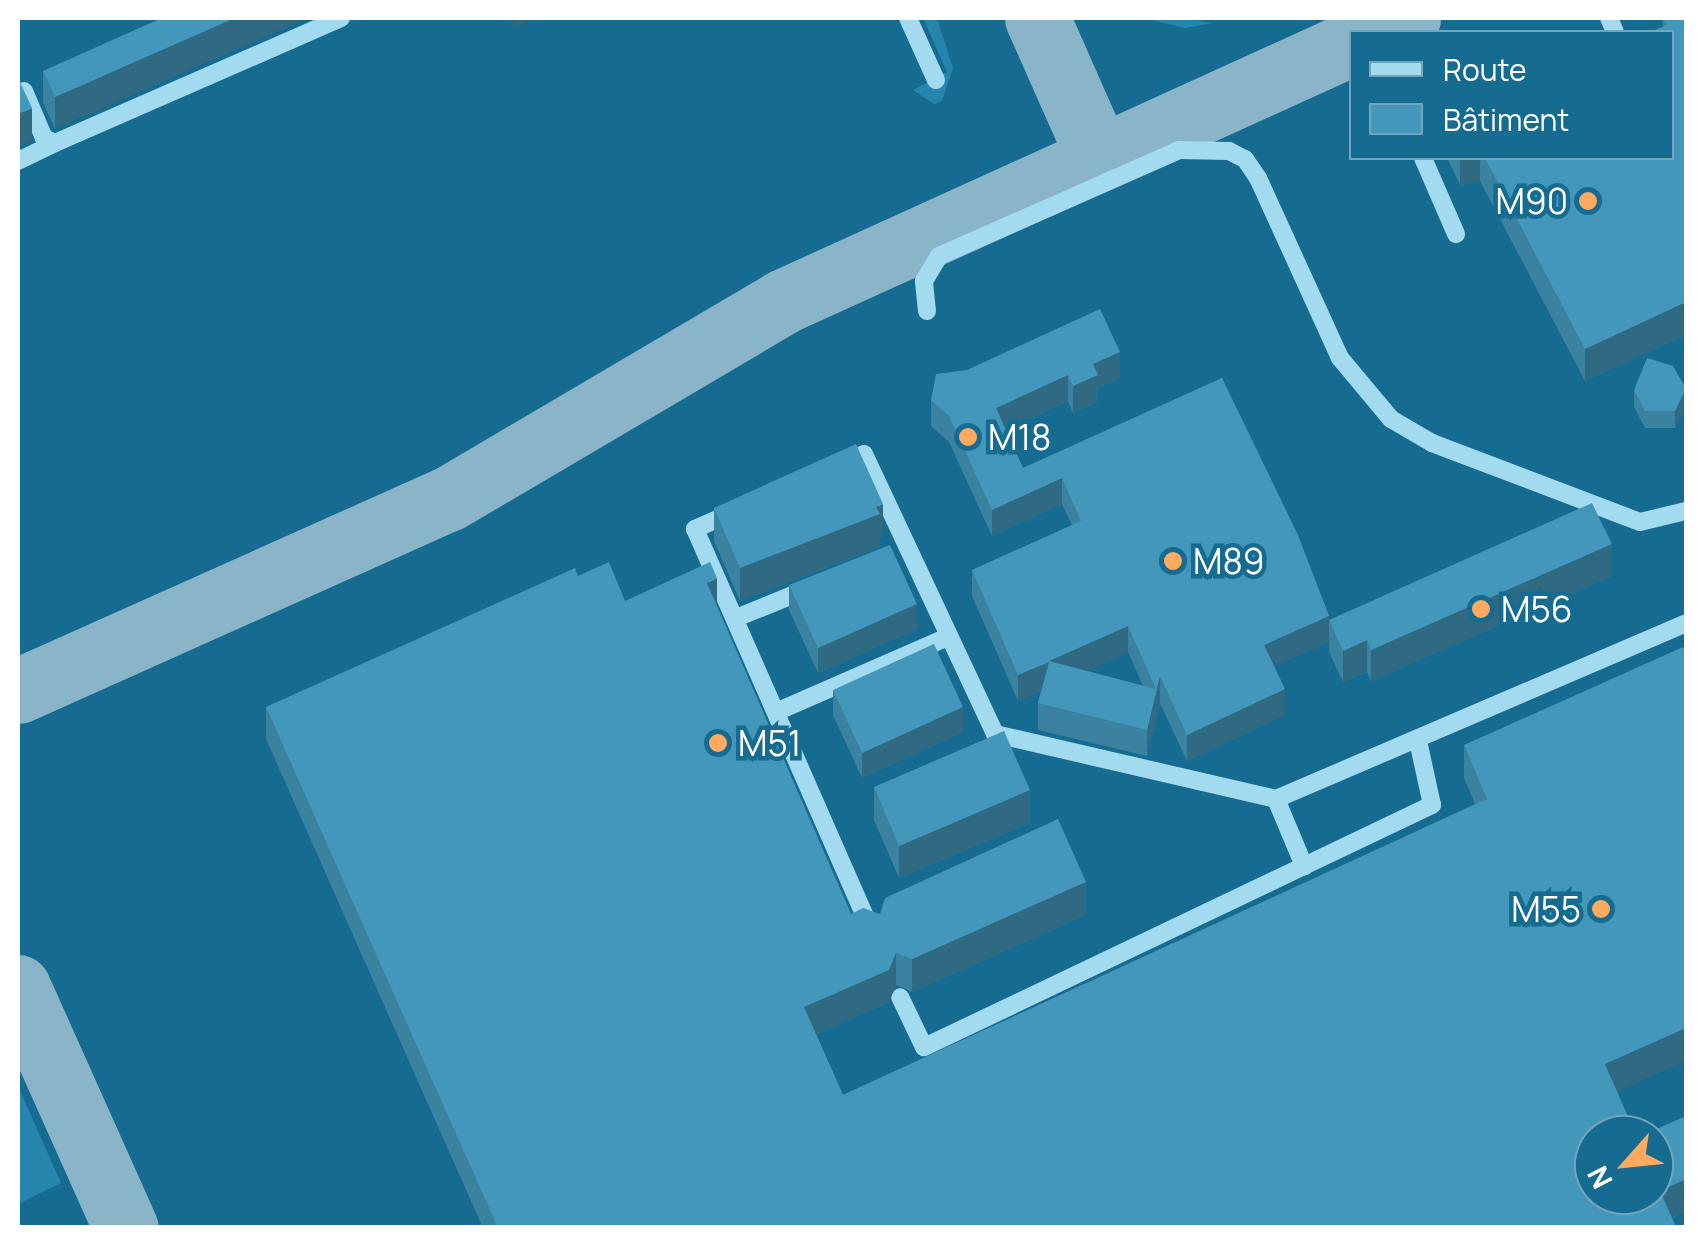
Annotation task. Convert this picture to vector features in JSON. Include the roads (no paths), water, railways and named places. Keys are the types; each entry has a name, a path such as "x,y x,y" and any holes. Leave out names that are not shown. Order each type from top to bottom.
{"lane":[{"path":"18,161 341,18"},
{"path":"908,18 936,80"},
{"path":"28,90 44,138 55,144"},
{"path":"927,311 924,281 939,256 1179,150 1229,151 1245,158 1258,178 1340,358 1391,418 1432,443 1640,522 1686,511"},
{"path":"1424,160 1456,234"},
{"path":"830,469 864,454 995,734 1276,799 1418,742 1686,623"},
{"path":"762,500 695,530 874,936"},
{"path":"884,558 908,549"},
{"path":"736,618 836,578"},
{"path":"776,712 948,637"},
{"path":"900,997 924,1047 1432,806 1418,742"},
{"path":"1276,799 1304,866"}],"place":[{"name":"M90","path":"1588,201"},
{"name":"M18","path":"968,437"},
{"name":"M89","path":"1173,561"},
{"name":"M56","path":"1481,609"},
{"name":"M51","path":"718,743"},
{"name":"M55","path":"1601,909"}]}
